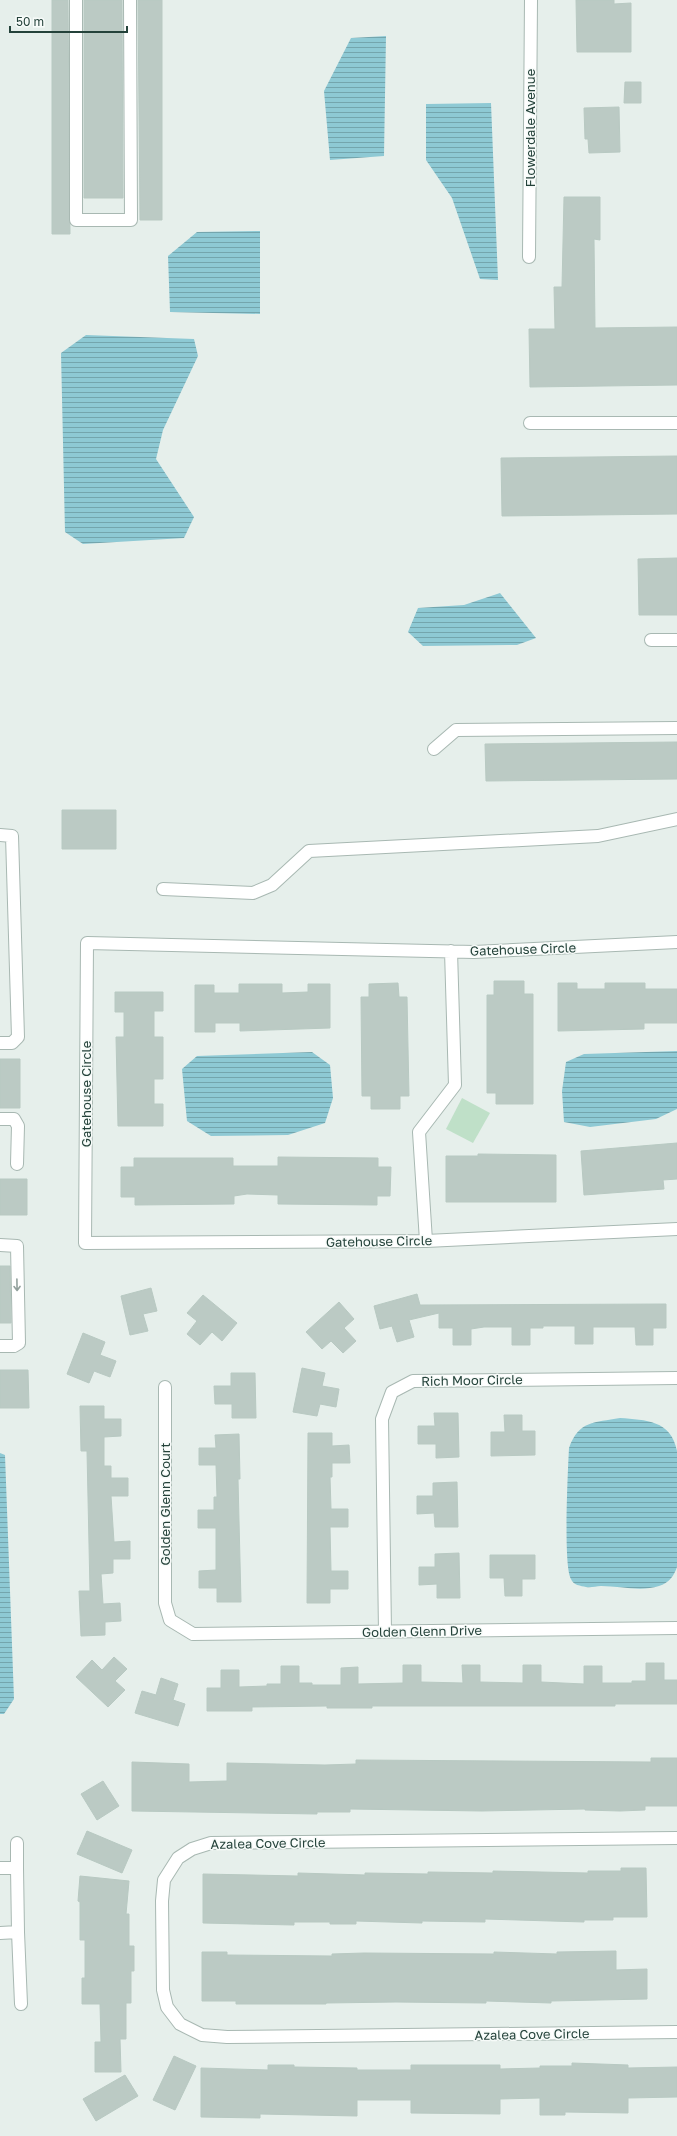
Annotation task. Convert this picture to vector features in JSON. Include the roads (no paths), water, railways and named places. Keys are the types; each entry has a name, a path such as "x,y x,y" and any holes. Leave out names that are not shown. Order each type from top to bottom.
{"street":[{"path":"76,0 76,220 131,220 130,0"},
{"name":"Flowerdale Avenue","path":"529,257 531,0"},
{"path":"530,423 677,423"},
{"path":"651,640 677,640"},
{"path":"434,749 456,730 677,728"},
{"path":"163,890 253,893 272,885 309,851 598,836 677,819"},
{"path":"0,835 12,836 18,1036 12,1043 0,1043"},
{"name":"Gatehouse Circle","path":"677,942 451,951 87,943 84,1243 426,1241 677,1229"},
{"path":"426,1241 419,1132 455,1085 451,951"},
{"path":"0,1119 14,1119 18,1126 17,1164"},
{"path":"0,1244 17,1246 19,1343 14,1346 0,1346"},
{"name":"Rich Moor Circle","path":"385,1632 382,1419 392,1392 413,1381 677,1378"},
{"name":"Golden Glenn Court","path":"164,1387 165,1603 170,1620"},
{"name":"Golden Glenn Drive","path":"170,1620 192,1634 677,1628"},
{"name":"Azalea Cove Circle","path":"677,1838 211,1843 192,1849 173,1863 164,1880 162,1908 163,1990 167,2007 180,2024 202,2035 227,2037 677,2032"},
{"path":"16,1843 21,2004"},
{"path":"0,1868 17,1868"},
{"path":"0,1933 18,1932"}],"water":[{"path":"386,36 384,156 330,160 324,91 351,38"},
{"path":"491,103 498,280 480,279 452,198 426,160 426,104"},
{"path":"260,231 260,314 170,312 168,256 197,232"},
{"path":"86,335 194,339 198,356 163,430 156,459 194,517 184,538 83,544 65,532 61,353"},
{"path":"500,593 536,638 517,645 423,646 408,632 418,608 464,605"},
{"path":"677,1051 677,1109 656,1119 590,1127 564,1122 562,1091 566,1062 584,1054"},
{"path":"312,1052 330,1065 333,1098 325,1123 288,1135 211,1136 187,1121 182,1069 197,1056"},
{"path":"620,1418 648,1421 663,1427 674,1441 677,1451 677,1567 673,1576 668,1581 663,1585 652,1588 638,1589 608,1586 582,1586 575,1584 572,1581 569,1570 567,1556 567,1516 569,1448 578,1432 588,1424"},
{"path":"0,1453 5,1455 14,1699 4,1714 0,1714"}]}
